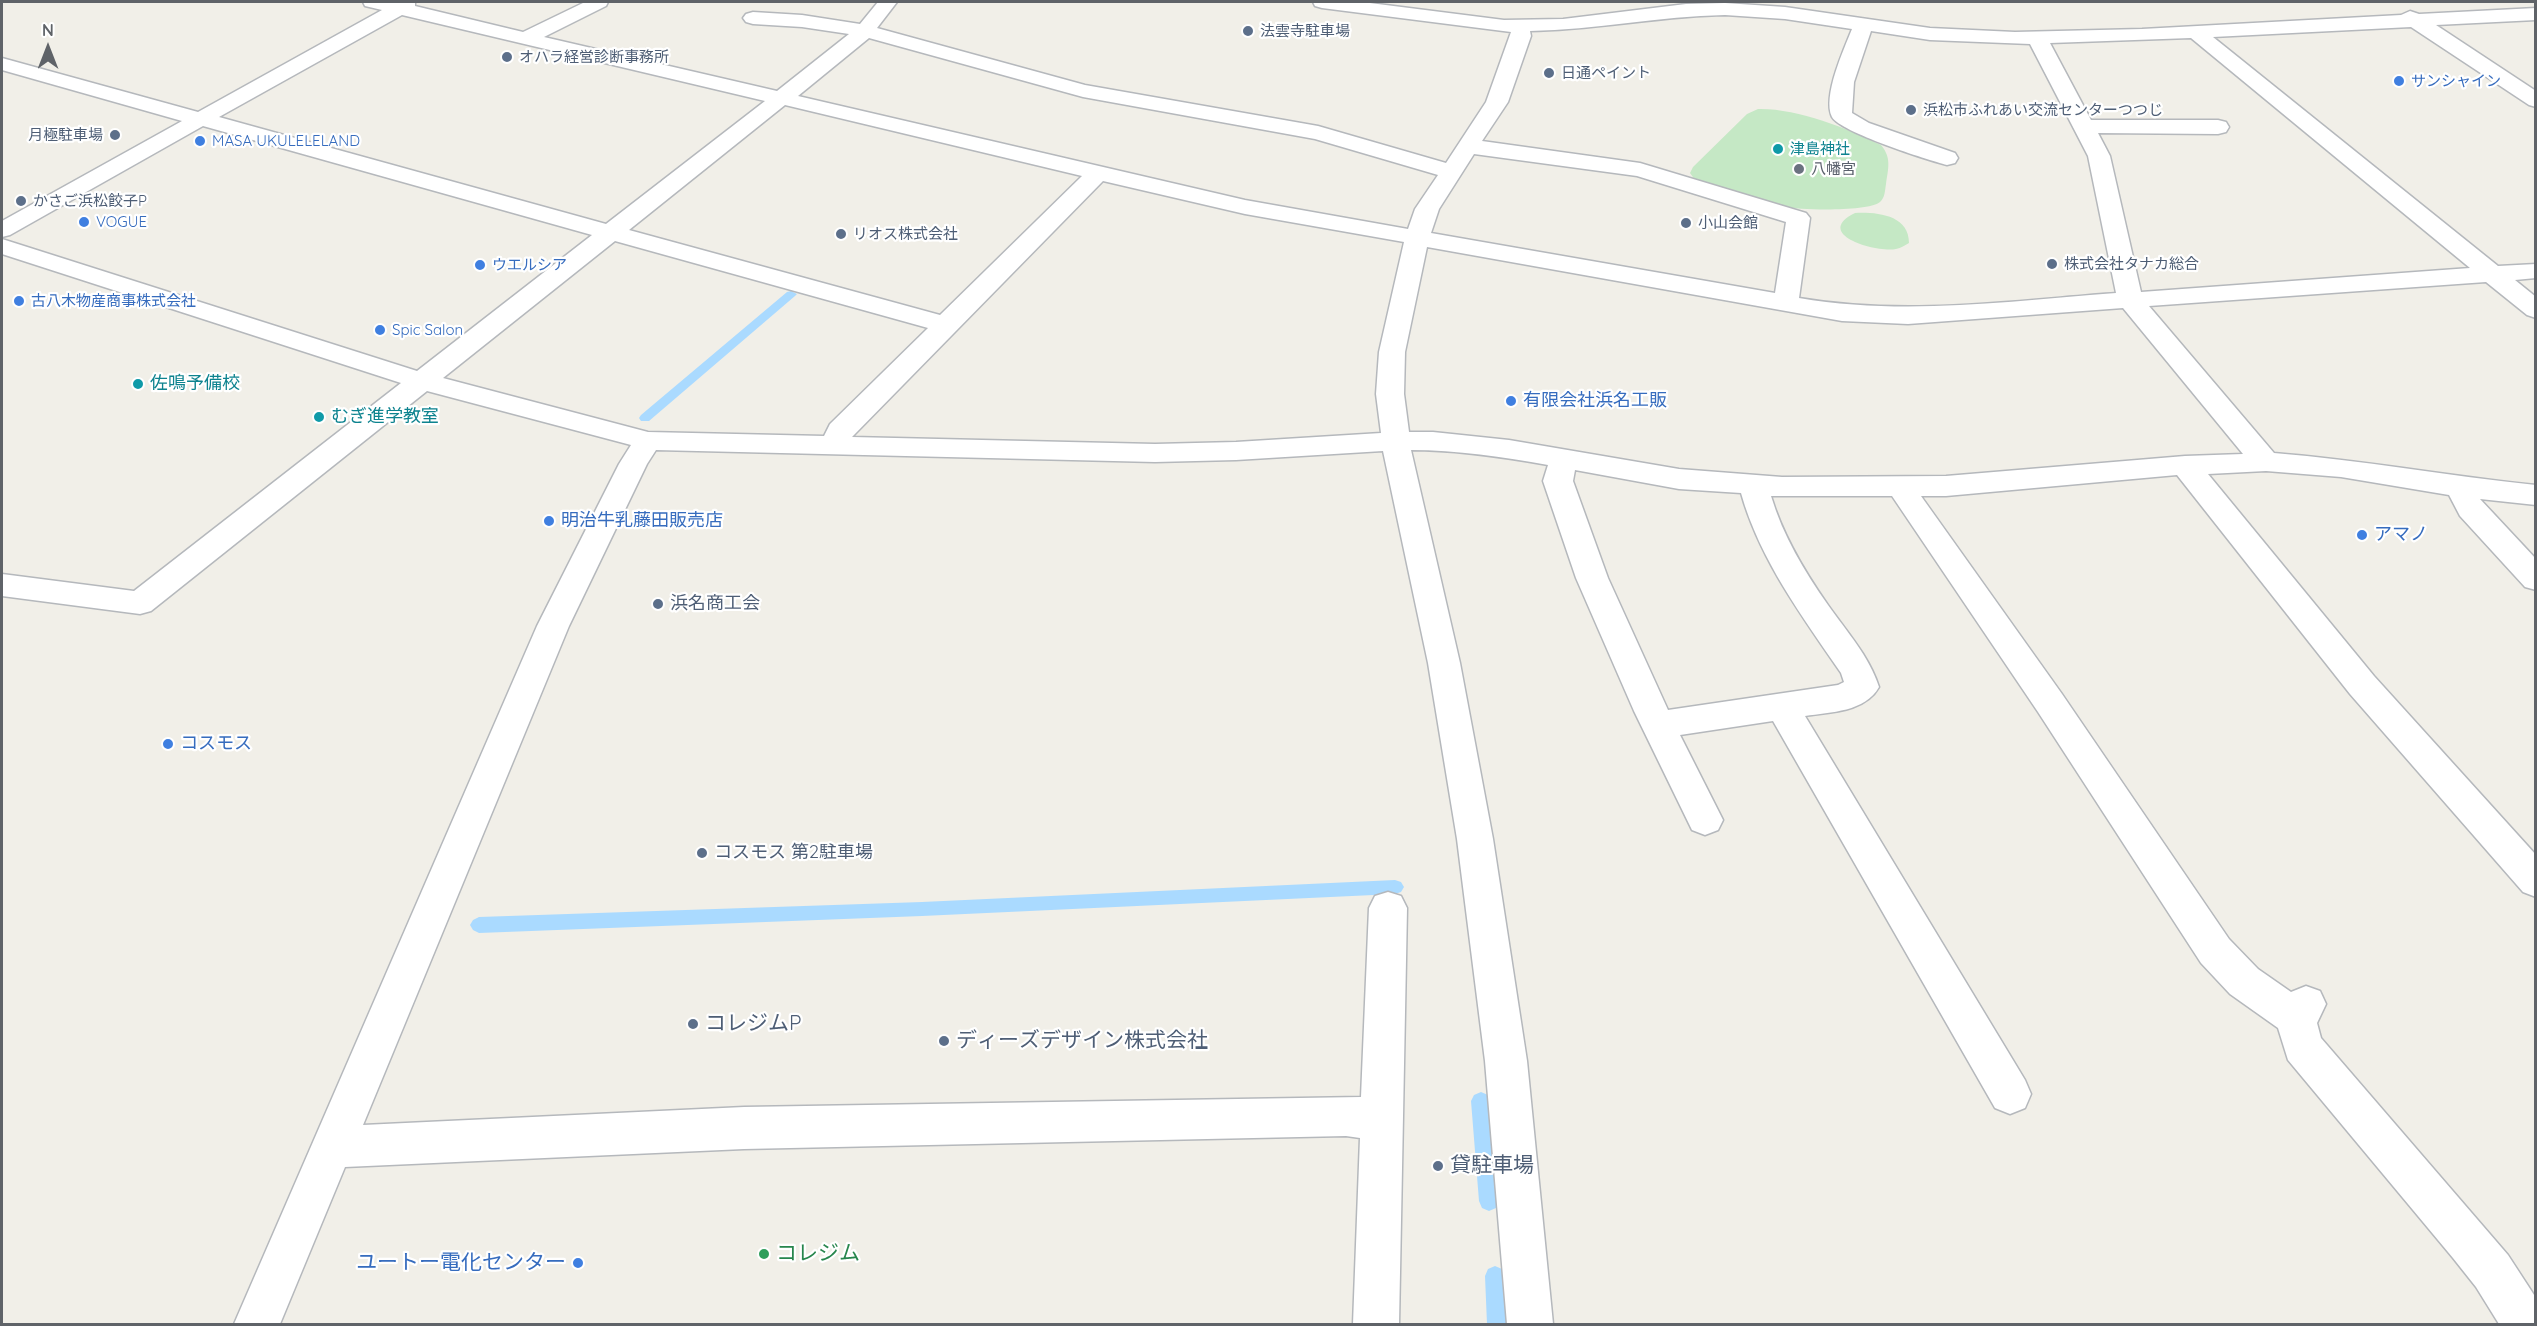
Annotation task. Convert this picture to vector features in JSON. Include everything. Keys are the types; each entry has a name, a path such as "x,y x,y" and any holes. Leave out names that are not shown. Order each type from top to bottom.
{"street":[{"path":"372,2 405,5 526,38 1245,207 1842,313 1908,316 2535,271"},
{"path":"526,38 599,2"},
{"path":"2,585 140,603 865,31 888,2"},
{"path":"1322,2 1449,20 1536,21 1686,10 1765,11 1958,36 2037,38 2535,14"},
{"path":"2389,2 2535,101"},
{"path":"2,231 405,5"},
{"path":"753,18 802,21 865,31 1083,92 1318,133 1450,171"},
{"path":"1530,1324 1506,1061 1475,839 1444,663 1396,441 1389,372 1417,238 1427,209 1497,102 1521,36 1536,21"},
{"path":"1863,25 1846,71 1842,116 1862,128 1947,158"},
{"path":"2195,32 2535,310"},
{"path":"2037,38 2099,156 2130,300 2266,462"},
{"path":"2,64 946,325"},
{"path":"2085,126 2218,127"},
{"path":"1467,146 1640,170 1798,218 1786,303"},
{"path":"834,446 840,430 1098,173"},
{"path":"2,246 421,381 648,441 1196,453 1396,441 1471,444 1679,479 1753,486 1902,487 1993,483 2185,465 2266,462 2341,468 2460,488 2535,495"},
{"path":"257,1324 553,626 633,464 648,441"},
{"path":"1564,459 1558,481 1588,568 1658,725 1706,820"},
{"path":"2185,465 2362,685 2535,881"},
{"path":"1658,725 1846,697 1862,687 1857,670 1784,562 1758,505 1753,486"},
{"path":"1902,487 1912,506 2050,703 2215,951 2232,973 2256,994 2303,1012 2297,1022 2303,1047 2469,1242 2492,1271 2525,1324"},
{"path":"2460,488 2471,509 2535,579"},
{"path":"1782,706 2010,1094"},
{"path":"1376,1324 1388,908"},
{"path":"333,1147 744,1128 1334,1116 1383,1119"}],"green space":[{"path":"1758,109 1805,115 1853,132 1881,145 1887,154 1888,164 1882,200 1873,205 1849,209 1793,208 1762,202 1695,180 1690,173 1693,167 1747,114"},
{"path":"1855,213 1873,213 1898,221 1908,234 1909,243 1898,249 1887,249 1863,245 1852,240 1844,235 1840,228 1844,221"}],"waterway":[{"path":"645,418 791,294"},
{"path":"479,925 922,909 1395,887"},
{"path":"1481,1101 1489,1201"},
{"path":"1495,1276 1498,1324"}],"place":[{"name":"法雲寺駐車場","path":"1248,31"},
{"name":"オハラ経営診断事務所","path":"507,57"},
{"name":"日通ペイント","path":"1549,73"},
{"name":"サンシャイン","path":"2399,81"},
{"name":"浜松市ふれあい交流センターつつじ","path":"1911,110"},
{"name":"月極駐車場","path":"115,135"},
{"name":"MASA UKULELELAND","path":"200,141"},
{"name":"津島神社","path":"1778,149"},
{"name":"八幡宮","path":"1799,169"},
{"name":"かさご浜松餃子P","path":"21,201"},
{"name":"VOGUE","path":"84,222"},
{"name":"小山会館","path":"1686,223"},
{"name":"リオス株式会社","path":"841,234"},
{"name":"株式会社タナカ総合","path":"2052,264"},
{"name":"ウエルシア","path":"480,265"},
{"name":"古八木物産商事株式会社","path":"19,301"},
{"name":"Spic Salon","path":"380,330"},
{"name":"佐鳴予備校","path":"138,384"},
{"name":"有限会社浜名工販","path":"1511,401"},
{"name":"むぎ進学教室","path":"319,417"},
{"name":"明治牛乳藤田販売店","path":"549,521"},
{"name":"アマノ","path":"2362,535"},
{"name":"浜名商工会","path":"658,604"},
{"name":"コスモス","path":"168,744"},
{"name":"コスモス 第2駐車場","path":"702,853"},
{"name":"コレジムP","path":"693,1024"},
{"name":"ディーズデザイン株式会社","path":"944,1041"},
{"name":"貸駐車場","path":"1438,1166"},
{"name":"コレジム","path":"764,1254"},
{"name":"ユートー電化センター","path":"578,1263"}]}
